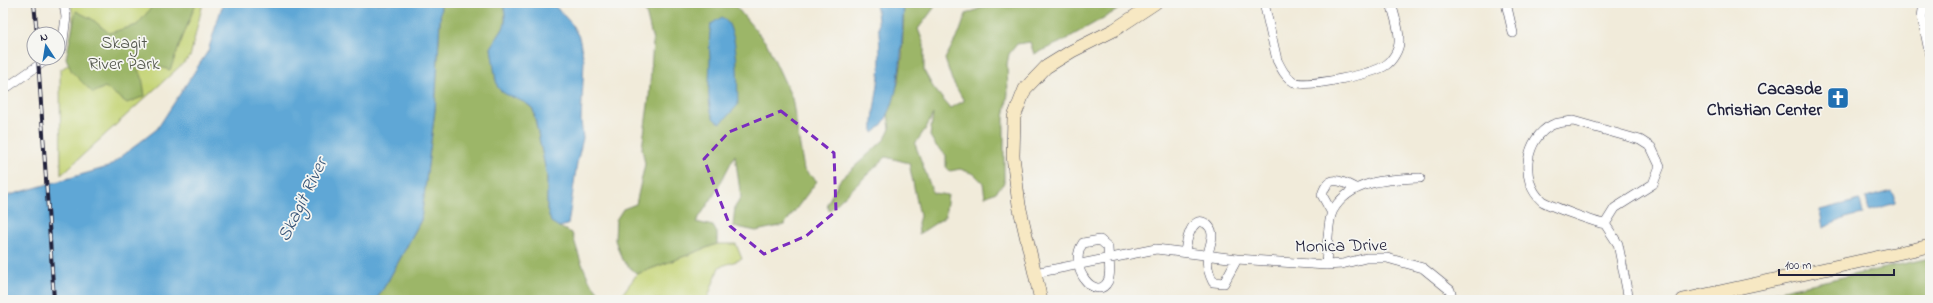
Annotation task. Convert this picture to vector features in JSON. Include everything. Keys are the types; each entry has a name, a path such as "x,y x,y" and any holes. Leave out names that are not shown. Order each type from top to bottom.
{"street":[{"path":"64,3 66,17 64,26"},
{"path":"1041,300 1019,205 1013,156 1014,117 1025,89 1046,68 1072,51 1114,30 1155,3"},
{"path":"1264,3 1277,60 1280,67 1294,82 1316,84 1374,71 1386,65 1394,55 1399,42 1391,3"},
{"path":"1506,3 1512,33"},
{"path":"1924,3 1922,17 1930,56"},
{"path":"3,90 38,66"},
{"path":"1605,224 1615,208 1653,184 1660,166 1651,147 1640,140 1573,121 1552,125 1536,138 1527,162 1531,185 1542,201 1598,223 1605,224 1618,244 1629,300"},
{"path":"1326,265 1332,213 1342,200 1355,188 1364,184 1395,179 1420,178"},
{"path":"1332,213 1322,195 1325,186 1332,181 1341,181 1355,188"},
{"path":"1185,252 1188,236 1192,226 1200,222 1205,223 1210,229 1212,236 1212,245 1208,255 1209,274 1213,282 1224,283 1237,259"},
{"path":"1100,240 1108,247 1110,273 1108,282 1103,288 1097,290 1090,288 1084,282 1077,264 1079,248 1083,244 1100,240"},
{"path":"1683,300 1930,246"},
{"name":"Monica Drive","path":"1034,273 1156,249 1237,259 1326,265 1342,264 1366,258 1386,258 1423,268 1450,290 1453,300"}],"highlighted area":[{"path":"781,111 834,153 836,211 806,236 764,254 730,226 704,159 729,132"}],"green space":[{"name":"Skagit River Park","path":"71,3 203,3 190,57 61,175 60,70 77,59"},
{"path":"155,3 196,3 170,70 141,61 135,55 133,61 142,77 145,96 127,103 105,87 93,93 72,72 66,58 76,11 92,19 109,33 137,25"},
{"path":"441,3 503,3 505,24 491,48 496,74 495,79 509,95 521,99 533,109 547,176 547,209 559,227 572,233 580,259 589,280 605,300 376,300 421,220 435,110"},
{"path":"632,3 733,3 767,44 792,98 804,170 817,181 784,225 756,231 733,226 735,207 741,198 735,155 714,195 696,222 713,226 717,233 717,244 637,274 622,260 615,240 616,220 623,209 636,204 645,164 642,148 649,98 653,41 646,12"},
{"path":"904,3 934,3 934,8 918,29 924,44 924,71 933,87 950,108 964,101 952,80 945,59 960,31 966,14 993,3 1130,3 1059,43 1034,54 1030,42 1017,44 1009,54 1007,64 1008,94 1004,118 1004,183 996,192 985,197 983,183 974,174 960,169 950,171 946,167 946,155 936,146 930,136 933,114 926,128 915,144 933,193 948,195 945,217 919,234 918,223 920,216 909,163 886,157 829,211 827,204 840,180 885,139 890,129 888,114 899,80 902,58"},
{"path":"717,244 736,244 742,259 719,267 707,300 618,300 637,274"},
{"path":"1930,258 1930,300 1738,300"}],"water":[{"name":"Skagit River","path":"223,3 441,3 435,110 421,220 376,300 3,300 3,197 108,167 157,129 208,51"},
{"path":"503,3 552,3 571,23 579,37 584,61 581,121 583,138 577,163 568,225 559,227 551,222 547,209 547,176 533,109 524,102 505,94 497,86 491,48 505,24"},
{"path":"876,3 904,3 901,53 896,92 883,123 873,133 880,65"},
{"path":"722,17 729,26 735,45 738,105 721,123 714,119 710,108 709,42 711,24"},
{"path":"1891,191 1895,196 1895,203 1869,211 1866,198"},
{"path":"1860,200 1863,214 1848,217 1823,228 1820,210"}],"railway":[{"path":"34,3 36,26"},
{"path":"39,66 54,300"}],"place":[{"name":"Cacasde Christian Center","path":"1838,98"}]}
